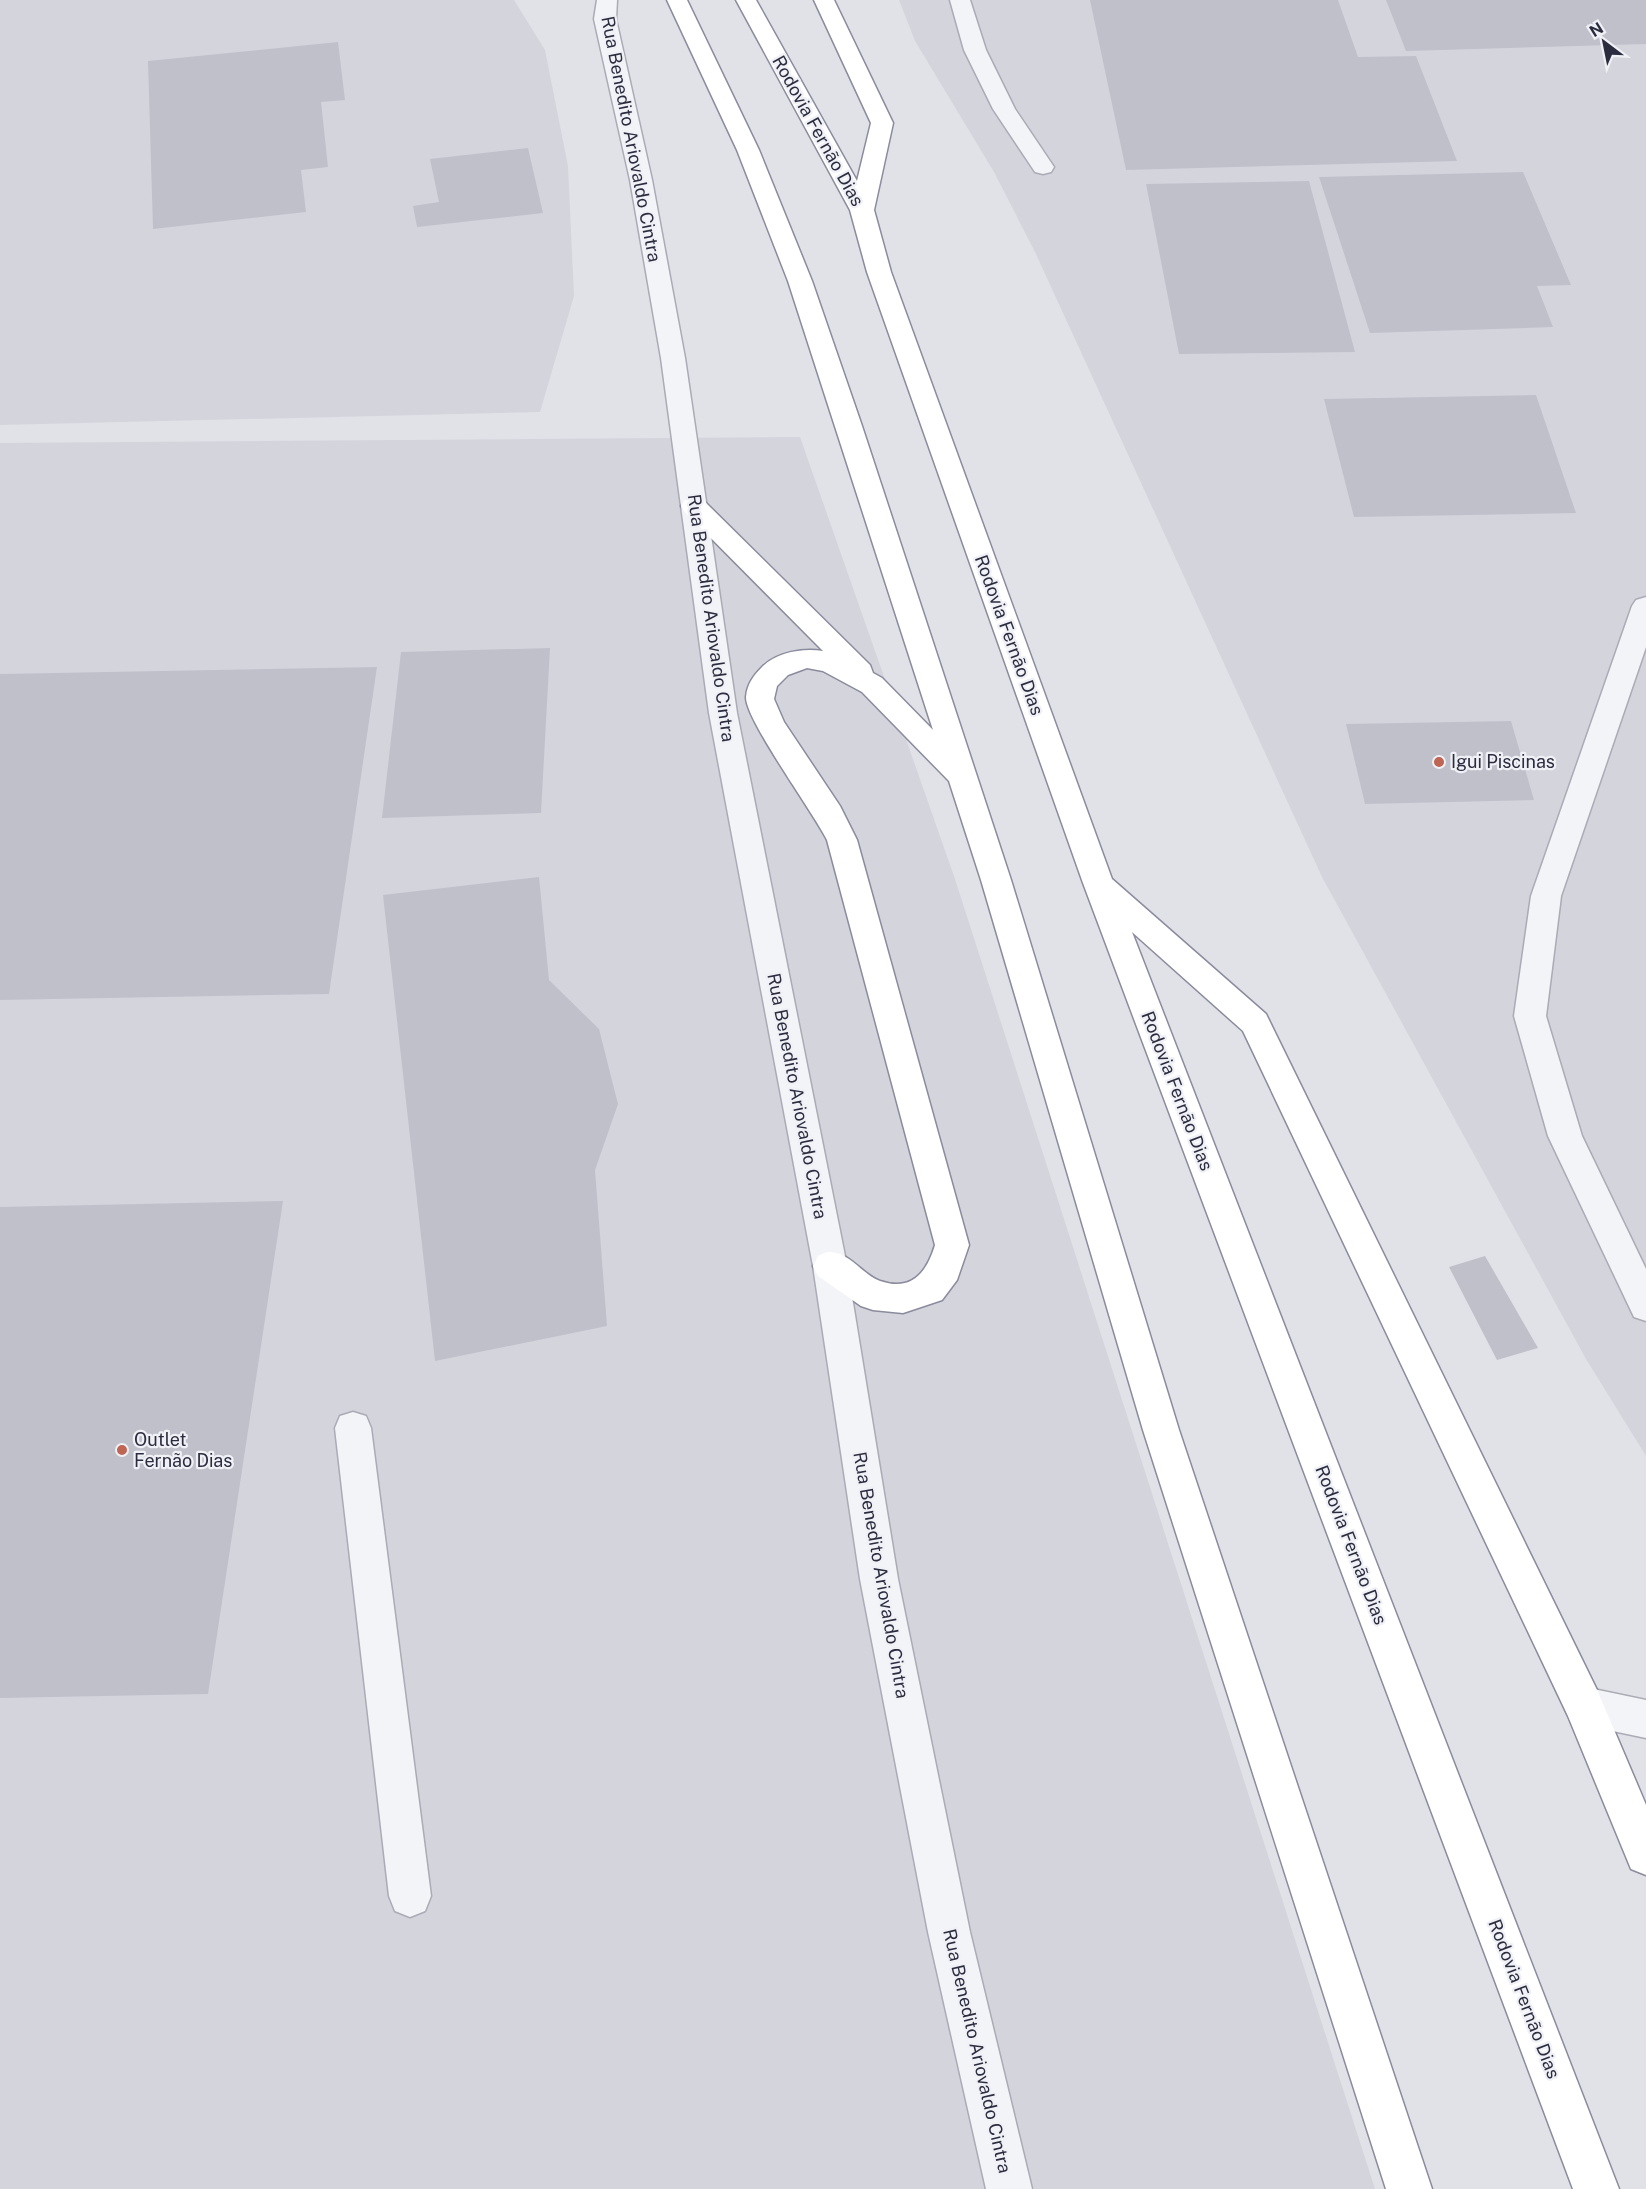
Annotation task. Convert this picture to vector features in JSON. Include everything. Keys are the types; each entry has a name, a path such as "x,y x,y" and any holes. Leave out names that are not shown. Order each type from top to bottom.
{"highway":[{"path":"677,0 748,150 800,282 996,879 1161,1430 1409,2189"},
{"name":"Rodovia Fernão Dias","path":"746,0 862,210 879,272 1098,883 1596,2189"},
{"path":"824,0 882,123 862,210"},
{"path":"694,506 832,641 962,777"},
{"path":"830,1266 873,1295 903,1298 930,1289 945,1270 952,1245 842,840 829,814 770,724 760,699 764,682 778,668 805,658 830,662 872,685"},
{"path":"1098,883 1255,1023 1584,1706 1646,1854"}],"street":[{"name":"Rua Benedito Ariovaldo Cintra","path":"607,0 605,19 641,180 673,358 723,713 830,1266 881,1591 949,1932 1009,2189"},
{"path":"960,0 975,51 1004,109 1043,167"},
{"path":"1646,606 1546,896 1530,1016 1565,1136 1646,1306"},
{"path":"353,1428 410,1896"},
{"path":"1584,1706 1646,1719"}],"shaded area":[{"path":"0,0 514,0 545,50 568,166 574,296 540,412 0,425"},
{"path":"899,0 1646,0 1646,1456 1586,1359 1322,877 1035,252 994,172 915,41"},
{"path":"800,437 955,879 1375,2189 0,2189 0,443"}],"building":[{"path":"1090,0 1338,0 1358,57 1416,56 1457,161 1126,170"},
{"path":"1386,0 1646,0 1646,44 1406,51"},
{"path":"338,42 345,100 321,102 328,167 301,170 306,212 153,229 148,61"},
{"path":"528,148 543,213 417,227 413,206 439,202 430,159"},
{"path":"1523,172 1571,285 1537,286 1553,327 1370,333 1319,177"},
{"path":"1309,181 1355,352 1179,354 1146,184"},
{"path":"1536,395 1576,513 1354,517 1324,399"},
{"path":"550,648 541,813 382,818 401,652"},
{"path":"377,667 329,994 0,1000 0,674"},
{"name":"Igui Piscinas","path":"1511,721 1534,800 1365,804 1346,724"},
{"path":"539,877 549,980 599,1029 618,1104 595,1170 607,1326 435,1361 383,895"},
{"name":"Outlet Fernão Dias","path":"283,1201 208,1694 0,1698 0,1207"},
{"path":"1485,1256 1538,1348 1497,1360 1449,1267"}],"place":[{"name":"Igui Piscinas","path":"1439,762"},
{"name":"Outlet Fernão Dias","path":"122,1450"}]}
